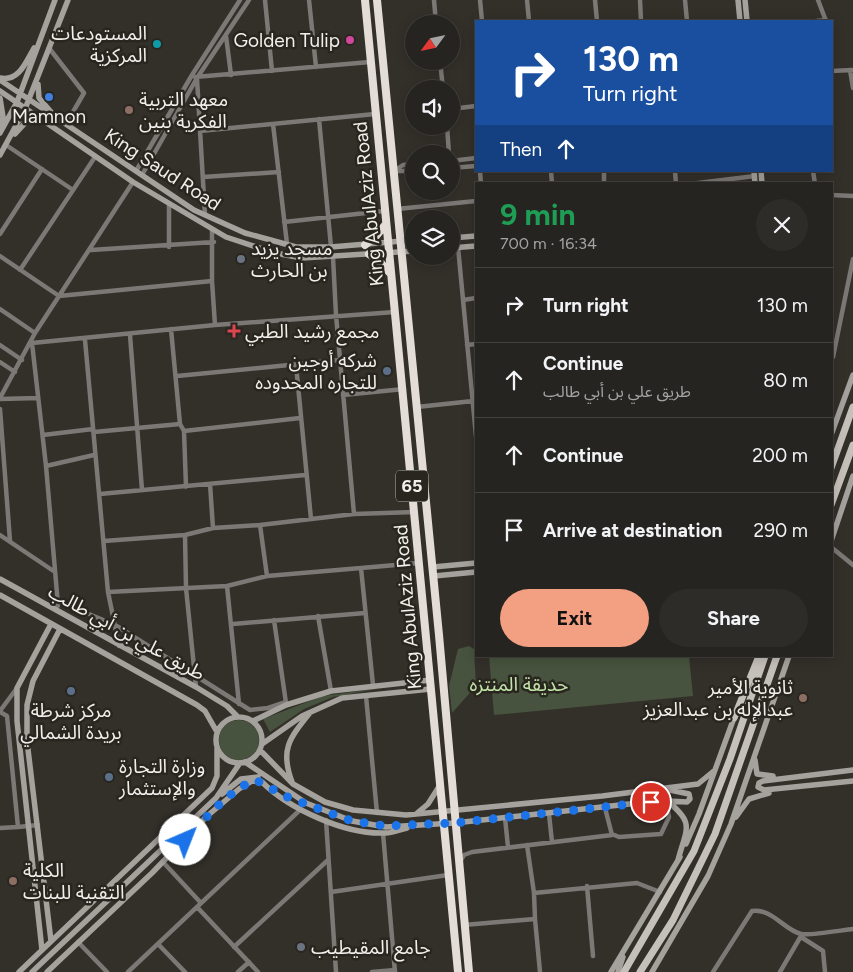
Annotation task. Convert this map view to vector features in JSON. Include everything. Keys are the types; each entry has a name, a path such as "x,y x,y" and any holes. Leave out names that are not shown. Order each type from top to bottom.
{"highway":[{"name":"King AbulAziz Road","path":"364,0 384,211 404,389 458,972"},
{"name":"King AbulAziz Road","path":"377,0 434,576 454,823 469,972"},
{"path":"365,245 386,224"},
{"path":"368,254 377,259 391,275"}],"main road":[{"path":"0,133 17,102 55,0"},
{"path":"0,154 25,109 68,0"},
{"path":"738,0 740,20"},
{"path":"745,0 747,20"},
{"path":"0,79 6,79 18,74 44,31"},
{"path":"41,70 37,89 39,98 64,123"},
{"name":"King Saud Road","path":"0,79 28,101 205,215 245,233 296,247 331,247 405,241"},
{"name":"King Saud Road","path":"0,91 94,157 226,237 275,253 302,258 405,252"},
{"path":"0,98 3,117 0,126"},
{"path":"6,144 27,121 47,124"},
{"path":"460,237 475,236"},
{"path":"460,247 475,246"},
{"path":"833,428 853,375"},
{"path":"833,462 853,407"},
{"path":"833,499 852,447"},
{"path":"833,535 853,476"},
{"path":"433,567 475,563"},
{"path":"434,576 475,572"},
{"name":"طريق علي بن أبي طالب","path":"0,579 196,687 227,706 237,716"},
{"name":"طريق علي بن أبي طالب","path":"0,595 197,705 205,711 217,732"},
{"path":"42,950 17,728 17,688 51,624"},
{"path":"51,941 27,741 28,705 33,681 60,628"},
{"path":"611,972 678,860 699,814 757,657"},
{"path":"624,972 694,851 730,759 765,657"},
{"path":"640,972 673,920 715,834 777,657"},
{"path":"656,971 708,876 731,824 789,657"},
{"path":"253,721 286,704 331,691 431,680"},
{"path":"216,798 242,763 254,758 261,747 310,712 342,698 431,689"},
{"path":"292,784 285,762 286,752 294,731 310,712"},
{"path":"19,972 212,788 217,776 217,732 225,721 237,716 244,716 253,721 261,731 261,747 292,784 326,802 353,810 377,813 416,814 662,789 698,784 715,770"},
{"path":"218,748 226,759 242,763 306,803"},
{"path":"756,752 755,770 757,774 785,777"},
{"path":"853,770 785,777 763,781 759,783 758,787 764,790 853,781"},
{"path":"32,972 216,798 247,777 260,778 274,784"},
{"path":"47,972 164,862 206,817 239,789 252,781 262,782 285,796 352,821 386,826 454,823 666,800 687,802 690,799 689,794 662,789"},
{"path":"262,782 273,792 301,809 340,826 383,833 419,824"},
{"path":"416,814 428,804 440,786"},
{"path":"731,824 749,799 793,787"},
{"path":"666,800 683,813 687,824 678,860"},
{"path":"352,821 366,831"},
{"path":"124,900 127,882"},
{"path":"618,972 627,946"}],"street":[{"path":"139,173 240,0"},
{"path":"205,215 195,76 226,36 249,0"},
{"path":"265,0 272,71"},
{"path":"309,0 316,67"},
{"path":"434,0 435,15"},
{"path":"480,0 482,20"},
{"path":"527,0 529,20"},
{"path":"595,0 597,20"},
{"path":"640,0 642,20"},
{"path":"685,0 687,20"},
{"path":"818,0 826,20"},
{"path":"226,36 231,75"},
{"path":"49,48 84,93 64,123"},
{"path":"195,76 231,75 370,62"},
{"path":"833,71 852,70 853,88"},
{"path":"460,107 475,106"},
{"path":"200,131 375,114"},
{"path":"319,119 331,247"},
{"path":"273,124 287,244"},
{"path":"6,144 73,190"},
{"path":"20,270 94,157"},
{"path":"460,160 475,158"},
{"path":"394,170 405,165"},
{"path":"460,167 475,166"},
{"path":"0,234 42,169"},
{"path":"394,170 405,171"},
{"path":"203,177 279,172"},
{"path":"703,182 754,174"},
{"path":"38,398 0,398 36,333 133,182"},
{"path":"833,195 853,196"},
{"path":"397,209 475,201"},
{"path":"169,204 169,247"},
{"path":"284,222 384,211"},
{"path":"212,230 214,242 212,281 215,325"},
{"path":"91,250 169,247 214,242"},
{"path":"0,256 60,296 212,281"},
{"path":"334,257 336,315 354,514"},
{"path":"833,354 853,259"},
{"path":"457,265 463,300 475,416"},
{"path":"463,300 475,298"},
{"path":"0,309 36,333"},
{"path":"32,343 85,340 215,325 395,312"},
{"path":"171,329 177,376 180,424 184,431 186,487"},
{"path":"130,335 139,427 142,490"},
{"path":"85,340 108,592 119,646"},
{"path":"32,343 46,466 58,601 56,610"},
{"path":"467,345 475,344"},
{"path":"0,345 22,360"},
{"path":"177,376 340,360"},
{"path":"0,362 15,372"},
{"path":"296,365 310,519"},
{"path":"344,395 404,389"},
{"path":"417,406 473,401"},
{"path":"0,409 2,476 10,542"},
{"path":"184,431 300,418"},
{"path":"43,435 180,424"},
{"path":"46,466 94,455"},
{"path":"100,494 305,475"},
{"path":"210,484 213,528"},
{"path":"104,541 185,534 213,528 260,525 354,514 415,512"},
{"path":"260,525 267,576"},
{"path":"185,534 186,588 196,687"},
{"path":"0,535 55,572"},
{"path":"833,548 853,566"},
{"path":"108,592 227,586 267,576 419,563"},
{"path":"361,568 373,685"},
{"path":"227,586 233,624 239,704"},
{"path":"58,601 115,625 250,710 286,704 274,620"},
{"path":"233,624 365,613"},
{"path":"318,616 331,691"},
{"path":"17,688 0,711 6,716 18,827"},
{"path":"366,696 377,813"},
{"path":"8,729 17,728"},
{"path":"9,743 27,741"},
{"path":"458,865 464,855 472,852 612,834 619,837 661,834 669,817 666,800"},
{"path":"605,808 612,834"},
{"path":"128,972 301,809"},
{"path":"549,814 552,842"},
{"path":"505,818 508,847"},
{"path":"326,820 336,972"},
{"path":"0,828 38,825"},
{"path":"372,972 395,971 383,833"},
{"path":"527,845 534,893 540,972"},
{"path":"234,946 328,860"},
{"path":"164,862 258,972"},
{"path":"331,892 448,875"},
{"path":"534,893 588,886 637,883 660,892"},
{"path":"588,886 593,956"},
{"path":"712,972 752,912 758,910 767,913 823,951 826,972"},
{"path":"464,925 535,919"},
{"path":"801,936 853,928"},
{"path":"780,972 801,936"},
{"path":"78,942 107,972"},
{"path":"158,944 185,972"},
{"path":"238,972 249,962"}],"green space":[{"path":"469,646 474,649 476,686 452,713 449,686 458,649"},
{"name":"حديقة المنتزه","path":"489,657 689,657 693,696 494,715"},
{"path":"382,688 333,697 304,709 270,732 263,719 323,696"},
{"path":"243,720 250,723 256,729 259,740 258,748 250,757 243,760 235,760 228,757 220,748 219,736 222,729 231,721"}],"place":[{"name":"Golden Tulip","path":"350,40"},
{"name":"المستودعات المركزية","path":"157,44"},
{"name":"Mamnon","path":"49,97"},
{"name":"معهد التربية الفكرية بنين","path":"129,110"},
{"name":"مسجد يزيد بن الحارث","path":"241,259"},
{"name":"مجمع رشيد الطبي","path":"234,331"},
{"name":"شركه أوجين للتجاره المحدوده","path":"387,371"},
{"name":"مركز شرطة بريدة الشمالي","path":"71,691"},
{"name":"ثانوية الأمير عبدالإله بن عبدالعزيز","path":"803,698"},
{"name":"وزارة التجارة والإستثمار","path":"109,777"},
{"name":"الكلية التقنية للبنات","path":"13,881"},
{"name":"جامع المقيطيب","path":"301,947"}],"route":[{"path":"185,840 206,817 239,789 256,780 285,796 352,821 386,826 454,823 651,802"}]}
